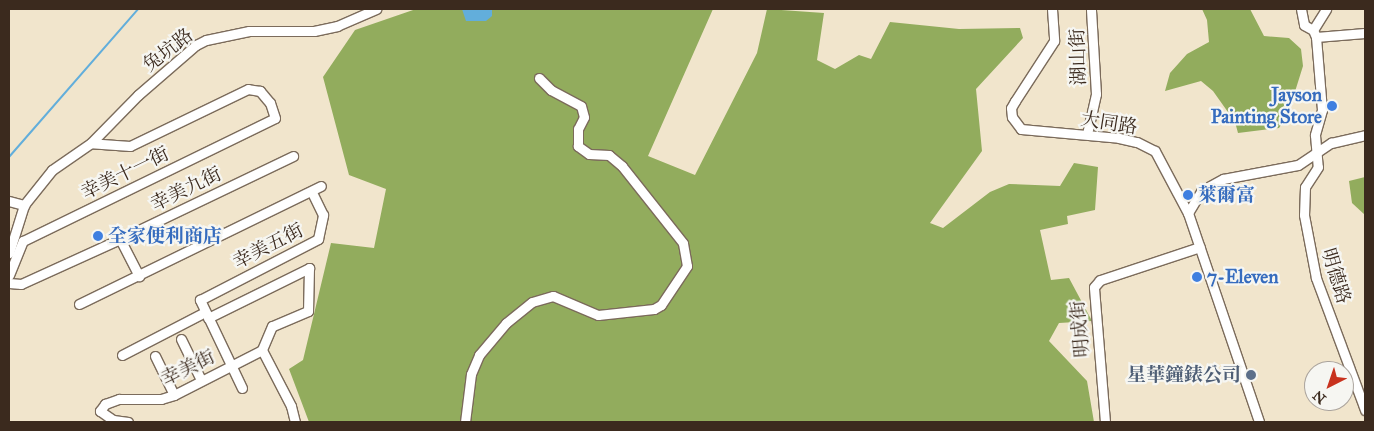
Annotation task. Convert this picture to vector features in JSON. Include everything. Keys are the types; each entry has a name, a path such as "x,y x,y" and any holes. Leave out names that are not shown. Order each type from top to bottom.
{"street":[{"name":"兔坑路","path":"24,205 52,170 91,143 138,95 206,40 249,31 314,31 337,26 376,9"},
{"name":"大同路","path":"1052,9 1054,41 1011,108 1012,117 1021,129 1087,134 1137,142 1155,151 1188,213 1259,422"},
{"name":"湖山街","path":"1087,134 1096,94 1091,9"},
{"path":"1301,9 1304,25 1314,34 1365,32"},
{"path":"1314,34 1326,9"},
{"name":"明德路","path":"1314,34 1322,110 1315,135 1318,167 1305,187 1303,202 1312,266 1365,410"},
{"path":"465,422 471,374 479,355 506,324 532,302 553,296 598,315 654,309 661,305 687,266 683,243 622,166 609,155 589,154 578,146 578,129 584,117 581,106 551,90 539,78"},
{"name":"幸美十一街","path":"9,275 23,240 275,118 270,103 260,91 248,89 130,146 91,143"},
{"path":"1188,213 1201,191 1223,179 1298,165 1316,151 1331,144 1365,135"},
{"name":"幸美九街","path":"9,284 21,284 120,240 293,156"},
{"path":"79,304 321,186"},
{"name":"幸美五街","path":"207,315 200,300 318,239 323,215 312,192"},
{"path":"9,201 24,205 9,253"},
{"path":"120,240 139,276"},
{"name":"明成街","path":"1105,422 1094,287 1100,280 1200,247"},
{"path":"122,355 309,268 308,311 272,326 262,350 291,406 295,422"},
{"path":"207,315 242,388"},
{"path":"180,339 202,380"},
{"name":"幸美街","path":"128,422 113,420 100,411 104,404 119,400 161,400 262,350"},
{"path":"155,356 174,395"}],"green space":[{"path":"416,9 713,9 648,156 695,175 757,53 767,9 824,13 817,60 835,69 859,55 871,59 890,22 959,29 1020,28 1023,38 976,89 982,151 930,223 943,228 990,192 1009,184 1060,186 1074,163 1098,167 1095,210 1067,216 1068,224 1040,230 1051,280 1069,278 1092,321 1059,323 1049,341 1087,381 1094,422 309,422 289,369 303,360 331,243 374,248 386,189 349,175 323,77 355,30"},
{"path":"1202,9 1250,9 1264,36 1289,38 1301,49 1303,66 1288,114 1279,128 1238,133 1235,122 1213,91 1201,81 1165,91 1170,73 1187,54 1209,42 1207,20"},
{"path":"1365,177 1365,215 1352,203 1349,181"}],"water":[{"path":"462,9 492,9 492,16 486,21 466,21"}],"waterway":[{"path":"9,157 138,9"}],"place":[{"name":"Jayson Painting Store","path":"1332,106"},
{"name":"萊爾富","path":"1188,195"},
{"name":"全家便利商店","path":"98,236"},
{"name":"7-Eleven","path":"1197,277"},
{"name":"星華鐘錶公司","path":"1251,375"}]}
